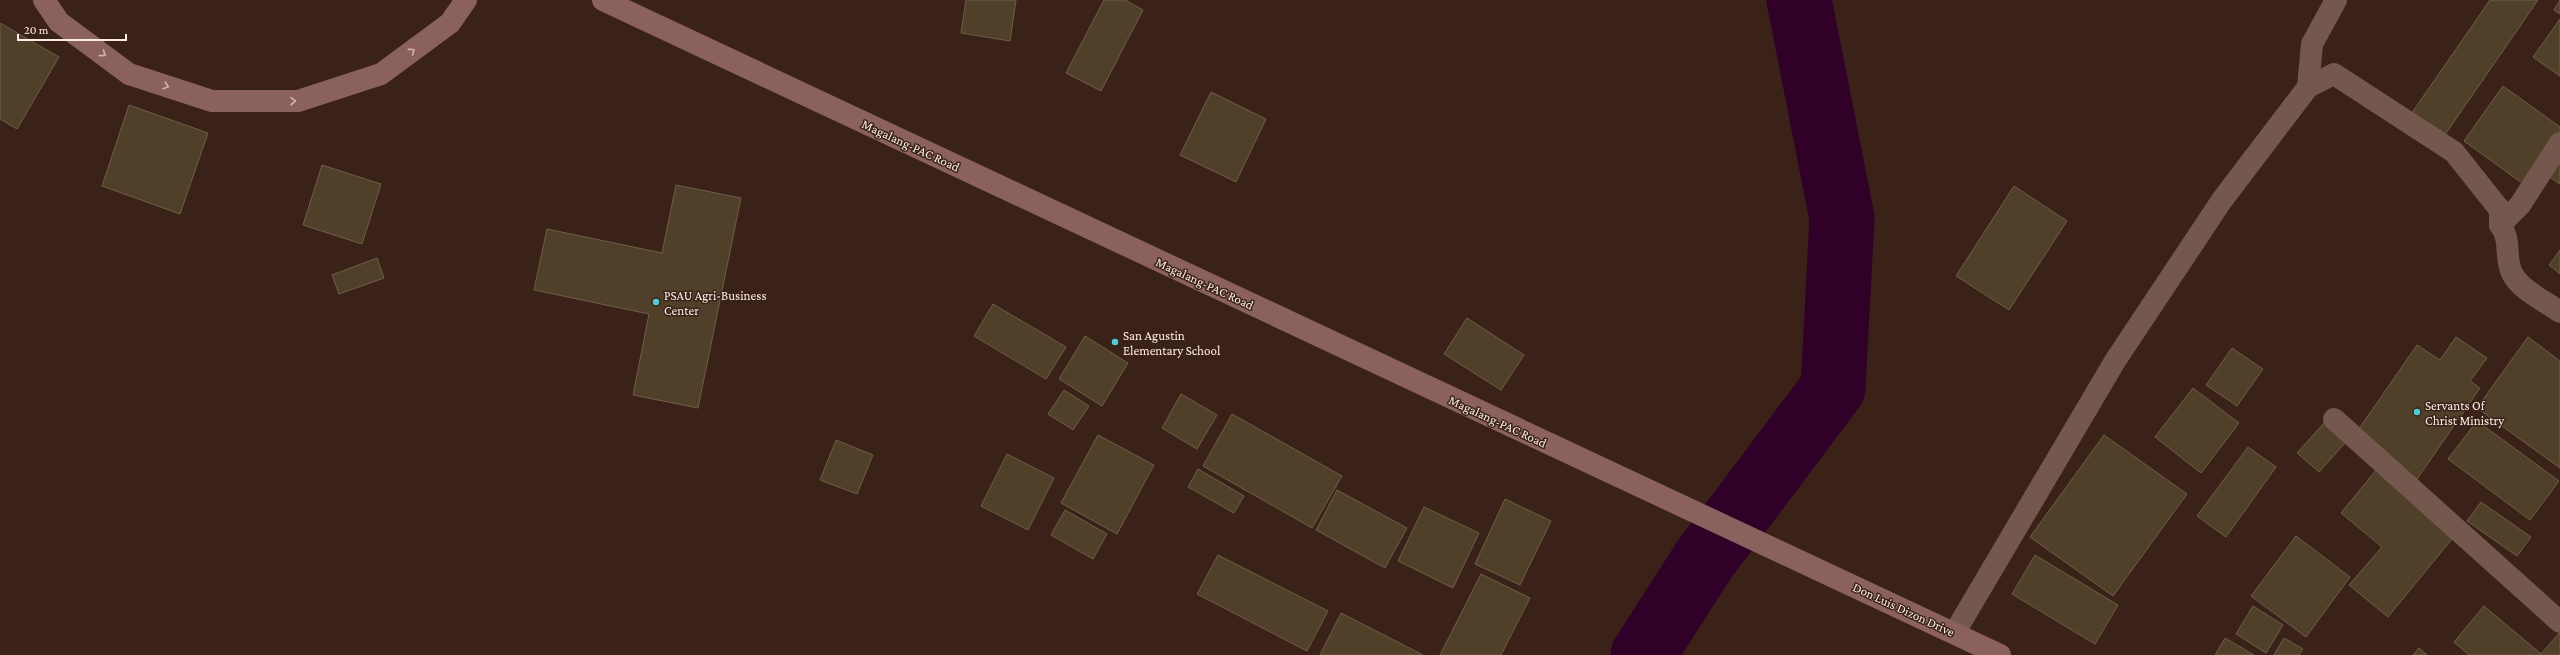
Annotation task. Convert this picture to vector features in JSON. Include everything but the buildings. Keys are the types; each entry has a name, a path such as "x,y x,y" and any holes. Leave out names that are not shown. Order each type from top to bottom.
{"street":[{"path":"44,0 59,22 129,74 212,101 298,101 381,74 450,23 466,0"},
{"name":"Magalang-PAC Road","path":"603,0 1633,485 1807,565"},
{"path":"2308,87 2312,44 2336,0"},
{"path":"1955,632 2115,361 2222,200 2308,87 2334,74 2454,152 2500,210 2500,225 2506,233 2511,272 2524,286 2560,312"},
{"path":"2500,225 2520,205 2560,143"},
{"path":"2334,419 2560,622"},
{"name":"Don Luis Dizon Drive","path":"1807,565 1955,632 2000,655"}],"waterway":[{"path":"1643,655 1704,560 1833,388 1842,218 1799,0"}],"place":[{"name":"PSAU Agri-Business Center","path":"656,302"},
{"name":"San Agustin Elementary School","path":"1115,342"},
{"name":"Servants Of Christ Ministry","path":"2417,412"}]}
